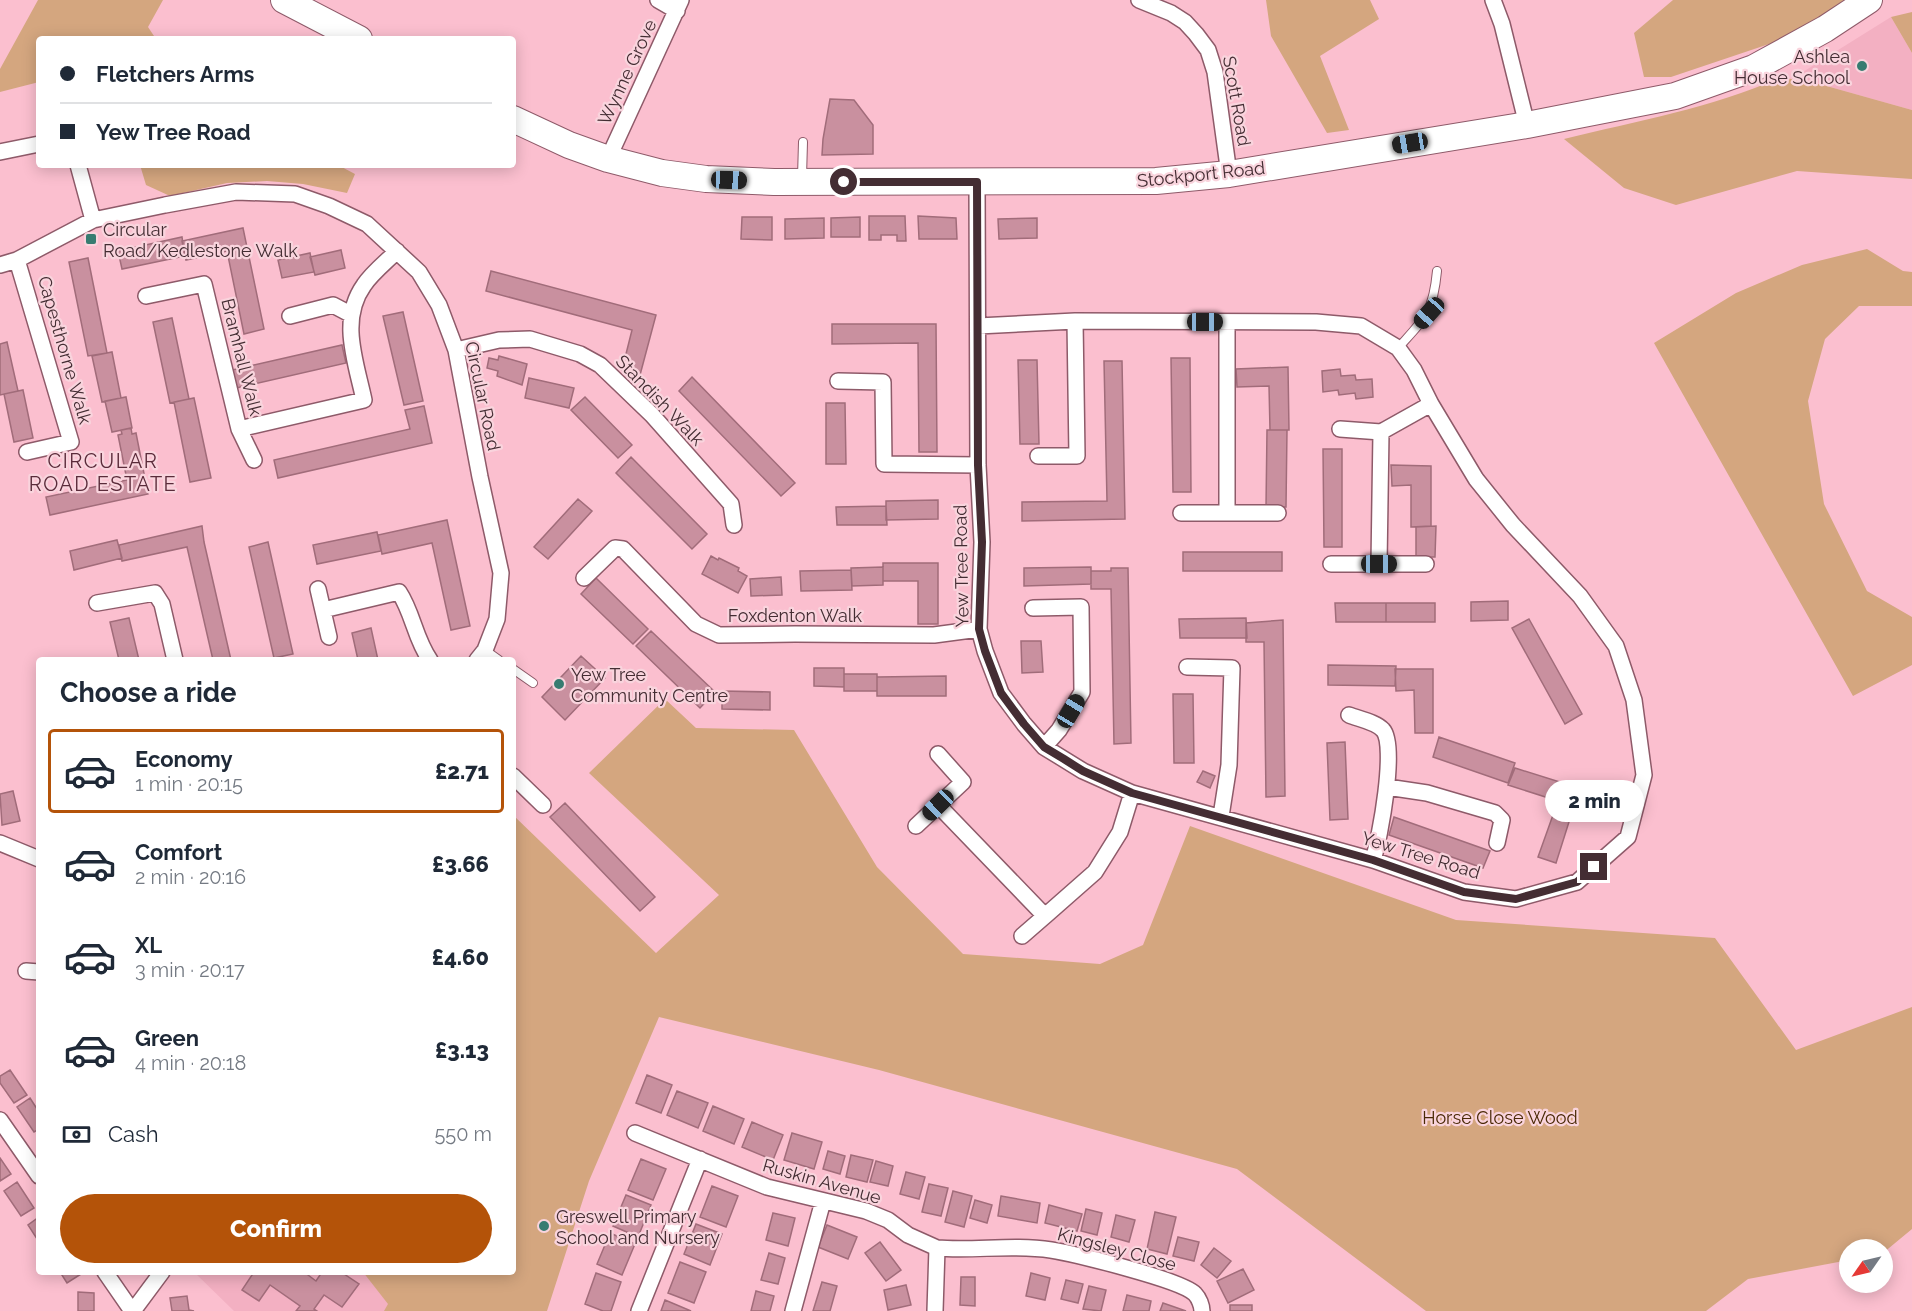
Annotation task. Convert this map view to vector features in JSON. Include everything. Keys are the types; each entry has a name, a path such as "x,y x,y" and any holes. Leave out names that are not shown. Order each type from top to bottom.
{"highway":[{"path":"284,0 347,36"},
{"name":"Stockport Road","path":"516,120 569,145 608,159 662,172 706,179 802,182 1156,181 1229,174 1527,125 1675,96 1726,79 1770,60 1869,0"}],"street":[{"path":"658,0 679,5"},
{"name":"Scott Road","path":"1139,0 1185,22 1208,50 1215,72 1229,174"},
{"path":"1493,0 1502,24 1527,125"},
{"name":"Wynne Grove","path":"608,159 679,5"},
{"path":"0,152 36,145"},
{"path":"79,168 93,220"},
{"name":"Yew Tree Road","path":"977,182 978,465 982,542 979,629 1001,693 1044,747 1083,771 1132,793 1373,860 1464,892 1516,899 1577,882 1628,837 1644,775 1634,700 1616,646 1580,596 1513,525 1476,479 1431,404 1414,370 1398,348 1361,326 1316,322 1075,321 978,326"},
{"name":"Circular Road","path":"0,266 17,260 93,220 165,204 236,192 294,194 329,206 367,224 419,272 439,305 456,350 501,573 497,619 481,655"},
{"path":"239,429 364,400 350,329 350,314 363,285 397,251"},
{"name":"Capesthorne Walk","path":"17,260 71,442 27,452"},
{"name":"Bramhall Walk","path":"146,296 204,284 239,429 254,460"},
{"path":"290,316 333,305 350,314"},
{"path":"1038,456 1077,456 1075,321"},
{"path":"1227,322 1227,513"},
{"name":"Standish Walk","path":"456,350 499,340 530,339 580,354 600,365 652,415 731,504 734,525"},
{"path":"838,381 883,382 884,464 978,465"},
{"path":"1340,429 1380,432 1431,404"},
{"path":"1379,564 1380,432"},
{"path":"1181,513 1278,513"},
{"name":"Foxdenton Walk","path":"584,578 615,548 623,549 696,624 719,635 934,635 979,629"},
{"path":"1331,564 1426,564"},
{"path":"318,589 329,637"},
{"path":"323,610 399,591 407,604 423,651 428,657"},
{"path":"98,603 155,593 162,604 174,657"},
{"path":"1033,608 1081,607 1082,692 1059,730 1044,747"},
{"path":"1187,667 1232,668 1229,765 1221,816"},
{"path":"1349,715 1383,729 1389,740 1387,787 1378,844 1373,860"},
{"path":"916,826 963,782 938,754"},
{"path":"516,779 543,805"},
{"path":"1387,787 1427,793 1495,813 1502,820 1497,843"},
{"path":"1022,936 1095,872 1120,832 1132,793"},
{"path":"938,805 1045,916"},
{"path":"0,843 36,858"},
{"path":"0,1120 36,1172"},
{"name":"Ruskin Avenue","path":"635,1133 767,1187 866,1211 888,1220 908,1235 937,1248"},
{"path":"639,1311 700,1159"},
{"path":"793,1311 824,1201"},
{"path":"934,1311 937,1248"},
{"name":"Kingsley Close","path":"937,1248 1050,1250 1128,1269 1183,1286 1195,1294 1202,1306 1202,1311"},
{"path":"107,1275 133,1311 160,1275"}],"lane":[{"path":"802,182 803,142"},
{"path":"1398,348 1429,313 1435,292 1437,271"},
{"path":"516,671 533,683"}],"shaded area":[{"name":"Ashlea House School","path":"1891,17 1912,53 1912,110 1823,85 1790,80"},
{"path":"197,1275 516,1275 547,1311 234,1311"}],"green space":[{"path":"38,0 163,0 148,27 154,36 36,36 36,83 0,92 0,69"},
{"path":"1266,0 1370,0 1379,19 1320,56 1349,130 1327,133 1271,36"},
{"path":"1673,0 1844,0 1813,24 1778,41 1671,77 1644,77 1634,33"},
{"path":"1912,12 1912,53 1891,17"},
{"path":"1781,77 1823,85 1912,110 1912,179 1797,171 1676,205 1624,188 1564,139 1646,120 1729,97"},
{"path":"141,168 344,168 355,174 347,193 303,184 267,181 227,183 170,196 146,185"},
{"path":"1867,249 1903,271 1912,272 1912,306 1859,306 1825,339 1808,401 1824,504 1867,591 1912,617 1912,665 1853,696 1654,343 1736,293 1802,265"},
{"name":"Horse Close Wood","path":"665,699 696,728 794,730 877,867 963,954 1100,964 1143,945 1190,826 1456,920 1715,938 1796,1050 1912,1007 1912,1229 1893,1245 1893,1239 1839,1239 1839,1262 1748,1279 1706,1311 1426,1311 1237,1169 879,1070 659,1017 589,1181 547,1311 384,1311 388,1304 365,1275 516,1275 516,818 656,953 719,895 589,773"}],"building":[{"path":"830,99 854,100 873,125 873,154 822,155"},
{"path":"869,216 905,216 906,241 897,241 897,235 881,235 881,240 869,240"},
{"path":"918,216 956,218 957,239 919,239"},
{"path":"742,217 772,217 772,240 741,239"},
{"path":"860,217 860,237 831,237 831,218"},
{"path":"824,218 824,238 785,239 785,219"},
{"path":"1037,218 1037,238 999,239 998,219"},
{"path":"243,228 264,329 244,334 227,251 186,260 182,241"},
{"path":"182,237 185,256 122,269 118,251"},
{"path":"341,250 345,268 315,275 310,257"},
{"path":"310,253 314,272 282,278 278,260"},
{"path":"88,258 107,353 88,356 69,262"},
{"path":"491,271 656,315 640,375 622,370 632,330 486,291"},
{"path":"403,312 423,401 404,405 383,316"},
{"path":"172,318 189,399 170,403 153,322"},
{"path":"832,324 936,324 937,452 919,452 918,343 832,344"},
{"path":"7,342 18,391 0,395 0,344"},
{"path":"342,345 346,363 236,388 232,370"},
{"path":"112,352 121,398 102,402 92,356"},
{"path":"499,356 527,364 522,385 497,376 498,371 487,368 489,358 498,360"},
{"path":"1171,358 1190,358 1191,492 1173,492"},
{"path":"1018,360 1037,360 1039,444 1020,444"},
{"path":"1104,361 1122,361 1125,519 1022,521 1022,502 1107,501"},
{"path":"1288,367 1289,430 1270,430 1269,386 1237,387 1236,369"},
{"path":"1340,369 1341,376 1355,375 1356,380 1372,379 1373,397 1356,399 1355,393 1339,395 1338,390 1323,392 1322,371"},
{"path":"692,377 795,483 781,496 679,391"},
{"path":"529,378 574,388 569,408 525,398"},
{"path":"23,390 33,438 14,442 4,394"},
{"path":"126,397 132,428 112,432 105,401"},
{"path":"585,397 632,445 618,458 571,410"},
{"path":"194,398 211,478 190,482 174,402"},
{"path":"826,403 845,403 846,464 826,464"},
{"path":"424,406 432,443 278,478 274,460 410,429 405,410"},
{"path":"131,428 132,434 136,433 148,494 50,515 46,497 127,480 118,435 122,434 121,430"},
{"path":"1267,430 1287,430 1286,507 1266,507"},
{"path":"1323,449 1342,449 1342,547 1324,547"},
{"path":"631,457 707,534 692,549 616,473"},
{"path":"1391,465 1431,466 1431,526 1411,527 1411,485 1392,486"},
{"path":"578,499 592,511 548,559 534,547"},
{"path":"938,500 938,519 886,520 886,501"},
{"path":"886,506 887,525 837,525 836,507"},
{"path":"447,520 470,626 451,630 432,543 382,554 378,535"},
{"path":"202,526 230,657 212,657 187,547 122,561 119,545"},
{"path":"1436,526 1435,557 1416,557 1416,527"},
{"path":"377,532 381,551 317,564 313,545"},
{"path":"117,540 122,558 74,570 70,551"},
{"path":"268,542 293,654 274,657 249,547"},
{"path":"1183,552 1282,552 1282,571 1183,571"},
{"path":"711,556 739,568 738,571 747,576 738,593 702,574"},
{"path":"883,563 938,563 938,624 918,624 918,581 883,581"},
{"path":"883,567 883,585 852,586 851,568"},
{"path":"1091,567 1091,584 1024,586 1024,568"},
{"path":"1111,568 1128,568 1131,743 1114,744 1111,589 1091,589 1091,571 1111,571"},
{"path":"851,570 852,590 801,591 800,571"},
{"path":"781,577 782,595 751,596 750,579"},
{"path":"596,578 648,629 633,644 581,594"},
{"path":"1508,601 1508,620 1471,621 1471,602"},
{"path":"1335,603 1386,603 1386,622 1336,622"},
{"path":"1386,603 1435,603 1435,622 1386,622"},
{"path":"129,618 138,657 118,657 110,622"},
{"path":"1246,618 1247,638 1180,638 1179,619"},
{"path":"1529,619 1582,714 1565,724 1512,628"},
{"path":"1283,620 1285,796 1266,797 1264,642 1246,642 1246,623"},
{"path":"371,628 377,657 357,657 352,633"},
{"path":"651,631 715,692 700,708 636,646"},
{"path":"1021,641 1041,641 1043,672 1022,673"},
{"path":"581,656 605,678 565,720 542,697"},
{"path":"1328,665 1396,666 1395,686 1328,685"},
{"path":"814,668 844,668 844,687 814,686"},
{"path":"1395,669 1433,669 1433,733 1415,733 1414,690 1396,691"},
{"path":"844,674 877,674 877,691 844,691"},
{"path":"946,676 946,696 877,696 877,677"},
{"path":"722,691 770,692 770,710 722,709"},
{"path":"1173,694 1193,694 1194,763 1174,763"},
{"path":"1439,737 1515,763 1508,783 1433,757"},
{"path":"1345,742 1348,819 1330,820 1327,743"},
{"path":"1515,768 1582,789 1576,806 1574,806 1556,863 1538,857 1558,801 1508,785"},
{"path":"1203,771 1215,776 1210,788 1197,782"},
{"path":"13,791 20,821 2,825 0,794"},
{"path":"565,803 655,897 640,911 550,817"},
{"path":"1394,817 1490,851 1483,868 1389,835"},
{"path":"10,1070 27,1095 14,1103 0,1083 0,1076"},
{"path":"647,1075 672,1085 661,1113 636,1103"},
{"path":"677,1091 708,1103 698,1128 667,1115"},
{"path":"30,1098 36,1107 36,1131 34,1132 17,1107"},
{"path":"713,1106 744,1119 734,1144 703,1131"},
{"path":"752,1122 783,1135 773,1160 742,1147"},
{"path":"792,1133 822,1142 814,1169 784,1160"},
{"path":"828,1151 845,1156 840,1174 823,1169"},
{"path":"851,1155 873,1160 867,1182 846,1177"},
{"path":"0,1158 11,1174 0,1181"},
{"path":"641,1159 666,1169 653,1200 628,1190"},
{"path":"876,1161 893,1166 888,1186 870,1182"},
{"path":"906,1172 925,1177 919,1199 900,1194"},
{"path":"17,1182 34,1208 21,1216 4,1191"},
{"path":"929,1184 948,1188 941,1216 922,1212"},
{"path":"712,1186 738,1196 726,1227 700,1217"},
{"path":"953,1191 972,1196 964,1227 945,1222"},
{"path":"626,1195 651,1205 638,1237 613,1226"},
{"path":"1001,1196 1040,1203 1037,1223 998,1216"},
{"path":"975,1200 992,1205 987,1223 970,1218"},
{"path":"1049,1205 1082,1214 1077,1231 1045,1223"},
{"path":"1086,1209 1102,1213 1097,1235 1081,1231"},
{"path":"1155,1212 1176,1217 1167,1254 1147,1249"},
{"path":"773,1213 795,1218 788,1246 766,1240"},
{"path":"1116,1215 1135,1220 1129,1242 1111,1237"},
{"path":"36,1219 36,1237 28,1225"},
{"path":"696,1224 722,1234 710,1265 684,1254"},
{"path":"827,1225 857,1237 848,1259 818,1247"},
{"path":"610,1233 635,1244 622,1275 597,1264"},
{"path":"1178,1237 1199,1242 1194,1261 1173,1256"},
{"path":"880,1242 901,1270 886,1281 865,1253"},
{"path":"1214,1248 1231,1261 1217,1278 1201,1265"},
{"path":"769,1253 785,1258 778,1284 761,1280"},
{"path":"680,1262 706,1272 694,1303 668,1293"},
{"path":"1243,1269 1254,1290 1228,1303 1217,1281"},
{"path":"596,1273 621,1282 611,1311 603,1311 585,1304"},
{"path":"1031,1273 1050,1278 1045,1300 1026,1296"},
{"path":"62,1275 79,1275 67,1283"},
{"path":"252,1275 308,1275 316,1281 320,1275 346,1275 359,1284 342,1307 324,1295 314,1309 317,1311 296,1311 300,1306 270,1285 259,1301 242,1290"},
{"path":"961,1277 975,1277 975,1306 960,1305"},
{"path":"1066,1280 1083,1284 1078,1303 1061,1299"},
{"path":"822,1282 837,1286 830,1311 813,1311"},
{"path":"906,1285 911,1305 888,1310 884,1290"},
{"path":"1089,1286 1106,1290 1101,1311 1083,1309"},
{"path":"756,1291 774,1296 770,1311 751,1311"},
{"path":"78,1292 94,1293 94,1311 78,1311"},
{"path":"1127,1295 1151,1301 1149,1311 1123,1311"},
{"path":"187,1296 189,1310 194,1311 172,1311 170,1298"},
{"path":"665,1300 691,1311 661,1311"},
{"path":"1163,1303 1186,1311 1160,1311"},
{"path":"1230,1305 1252,1305 1252,1311 1230,1311"}],"place":[{"name":"Ashlea House School","path":"1862,66"},
{"name":"Circular Road/Kedlestone Walk","path":"91,239"},
{"name":"Yew Tree Community Centre","path":"559,684"},
{"name":"Greswell Primary School and Nursery","path":"544,1226"}],"district":[{"name":"CIRCULAR ROAD ESTATE","path":"103,472"}],"route":[{"path":"844,182 977,182 978,465 982,542 979,629 1001,693 1044,747 1083,771 1132,793 1373,860 1464,892 1516,899 1577,882 1594,867"}]}
